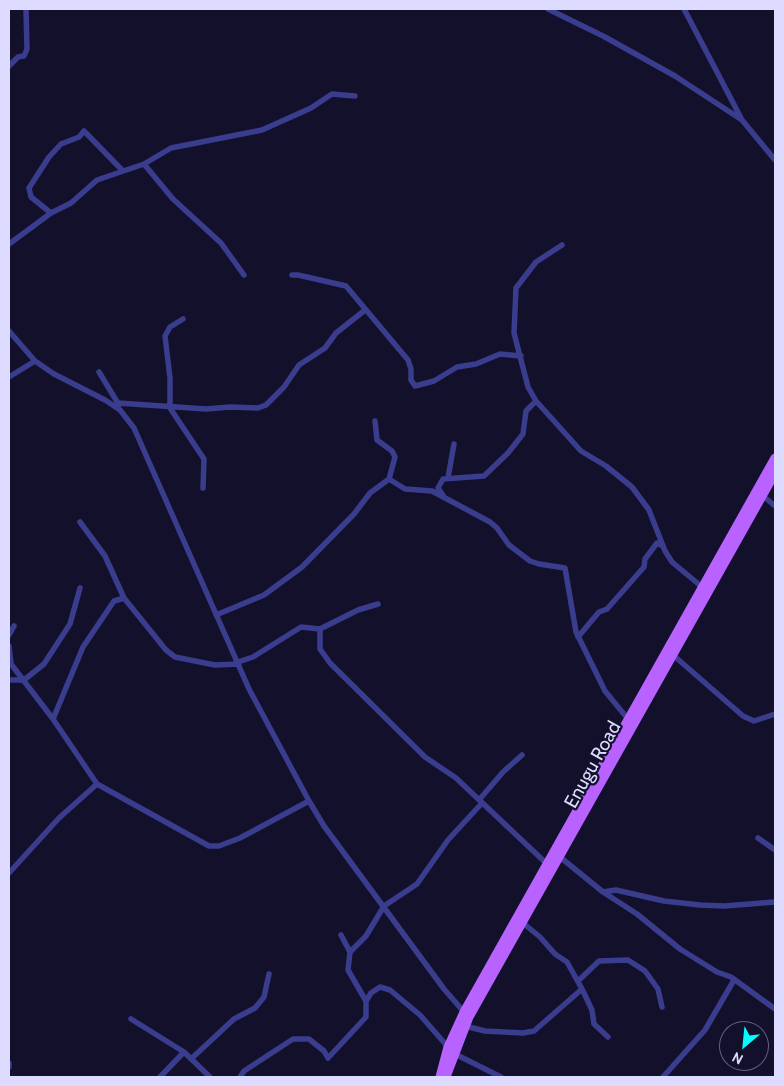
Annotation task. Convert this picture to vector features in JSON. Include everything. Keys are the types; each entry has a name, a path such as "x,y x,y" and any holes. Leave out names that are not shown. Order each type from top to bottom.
{"main road":[{"path":"440,1077 464,1012 775,458"},
{"name":"Enugu Road","path":"446,1077 451,1050 775,472"}],"street":[{"path":"9,66 18,57 24,56 27,49 26,9"},
{"path":"548,9 605,37 667,72 742,120"},
{"path":"684,9 742,120 775,160"},
{"path":"9,244 51,213 71,203 97,180 144,164 172,148 262,130 311,108 332,94 355,96"},
{"path":"51,213 31,197 29,188 62,144 79,136 84,131 122,170"},
{"path":"144,164 173,199 221,243 244,274"},
{"path":"562,244 536,262 516,288 514,333 528,387 536,401 581,451 606,466 632,487 649,510 663,546 672,562 702,587"},
{"path":"292,275 298,274 345,286 408,360 411,369 411,380 415,386 434,381 457,367 476,364 500,354 520,356"},
{"path":"118,403 170,408 197,407 206,410 266,405 284,388 299,365 325,348 336,333 365,310"},
{"path":"183,319 170,327 166,336 170,408 204,459 203,488"},
{"path":"9,331 36,360 54,374 105,400 120,410 134,428 238,663 273,735 309,801 324,826 444,989 464,1012"},
{"path":"9,377 36,360"},
{"path":"99,372 118,403 120,410"},
{"path":"446,498 438,485 443,479 484,476 508,453 523,434 526,411 536,401"},
{"path":"216,615 258,598 302,567 354,514 370,493 389,479 395,457 392,451 377,440 374,421"},
{"path":"448,478 454,444"},
{"path":"389,479 405,489 432,491 446,498 490,522 497,528 508,545 524,557 540,564 565,568 578,637 605,691 628,719"},
{"path":"763,496 775,506"},
{"path":"80,522 105,556 124,598 170,654 215,665 238,663 253,657 301,627 320,629 358,610 378,604"},
{"path":"578,637 599,612 607,608 644,567 648,552 656,543 663,546"},
{"path":"9,680 24,680 44,664 68,628 80,588"},
{"path":"53,719 83,647 114,601 124,598"},
{"path":"9,635 14,626"},
{"path":"320,629 320,649 330,663 426,757 456,778 547,864"},
{"path":"9,646 10,666 24,680 53,719 97,784 209,846 219,846 240,838 309,801"},
{"path":"673,655 743,716 754,721 775,714"},
{"path":"350,952 366,936 384,906 417,884 448,840 481,802 503,772 522,755"},
{"path":"9,873 59,818 97,784"},
{"path":"758,838 775,850"},
{"path":"560,856 603,892 637,914 680,949 734,980 775,1009"},
{"path":"603,892 616,890 664,901 700,905 724,906 775,902"},
{"path":"523,923 540,937 554,954 567,962 592,1010 594,1024 608,1037"},
{"path":"240,1077 244,1072 293,1039 309,1039 324,1051 328,1058 366,1017 366,1001 348,970 350,952 341,935"},
{"path":"578,981 599,960 628,960 645,971 658,989 662,1008"},
{"path":"191,1059 234,1019 256,1008 264,996 269,974"},
{"path":"663,1077 705,1030 734,980"},
{"path":"366,1001 371,993 380,987 390,990 420,1015 451,1050 490,1074 501,1077"},
{"path":"465,1026 485,1031 523,1033 534,1031 582,989"},
{"path":"131,1019 184,1052 210,1077"},
{"path":"160,1077 184,1052"}]}
